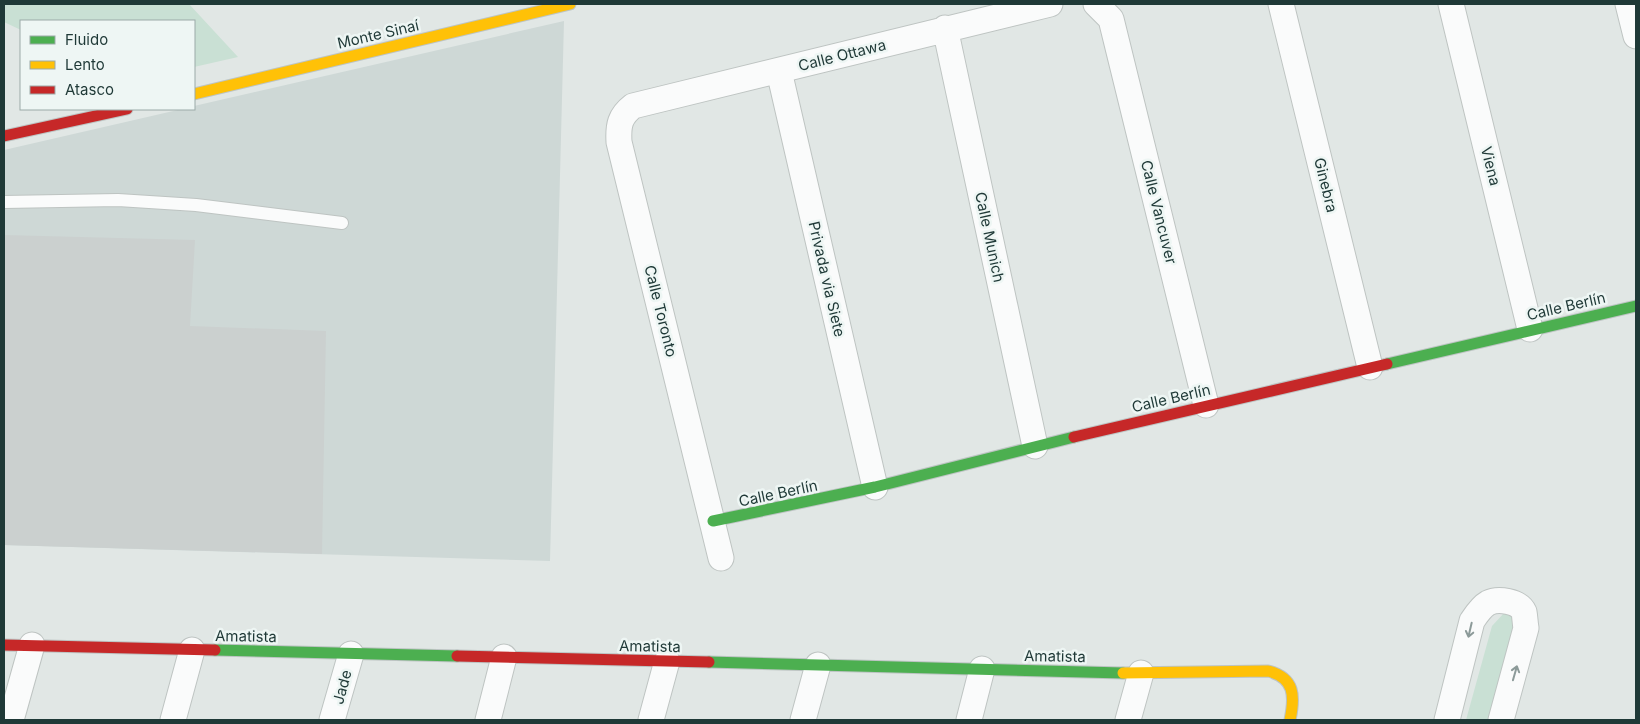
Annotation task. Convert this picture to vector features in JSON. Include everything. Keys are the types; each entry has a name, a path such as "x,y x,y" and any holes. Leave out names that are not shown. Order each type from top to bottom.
{"street":[{"name":"Monte Sinaí","path":"195,94 570,4"},
{"name":"Calle Ottawa","path":"633,106 945,28 1050,4"},
{"name":"Ginebra","path":"1281,4 1370,366"},
{"name":"Viena","path":"1451,4 1530,329"},
{"path":"1628,4 1636,36"},
{"name":"Calle Vancuver","path":"1108,9 1206,405"},
{"name":"Calle Munich","path":"945,28 1035,446"},
{"name":"Privada via Siete","path":"779,71 875,487"},
{"name":"Calle Toronto","path":"633,106 623,114 618,126 619,142 722,558"},
{"path":"4,136 121,110"},
{"name":"Calle Berlín","path":"713,522 875,487 1206,405 1636,306"},
{"path":"1447,720 1472,621 1479,610 1495,601 1516,604 1521,608 1524,613 1526,628 1501,720"},
{"name":"Amatista","path":"4,644 1141,673 1268,671 1284,676 1291,685 1293,704 1290,720"},
{"path":"11,720 32,645"},
{"path":"173,720 192,650"},
{"name":"Jade","path":"332,720 351,654"},
{"path":"488,720 504,657"},
{"path":"651,720 667,661"},
{"path":"803,720 818,665"},
{"path":"969,720 982,669"},
{"path":"1128,720 1141,673"}],"lane":[{"path":"4,202 118,200 196,205 342,223"}],"shaded area":[{"path":"564,21 550,561 4,545 4,150 178,110 195,110 195,106"}],"green space":[{"path":"4,4 189,4 238,57 195,67 195,20 20,20 20,30 4,22"},
{"path":"1504,613 1519,619 1494,720 1466,720 1492,626"}],"building":[{"path":"4,235 195,240 190,326 326,331 322,554 4,545"}],"traffic: fast":[{"path":"1387,364 1636,306"},
{"path":"713,521 875,487 1074,437"},
{"path":"215,650 457,656"},
{"path":"709,662 1123,673"}],"traffic: slow":[{"path":"195,94 570,4"},
{"path":"1123,673 1268,671 1284,678 1291,689 1290,720"}],"traffic: jam":[{"path":"4,136 122,110"},
{"path":"1074,437 1387,364"},
{"path":"4,645 215,650"},
{"path":"457,656 709,662"}]}
